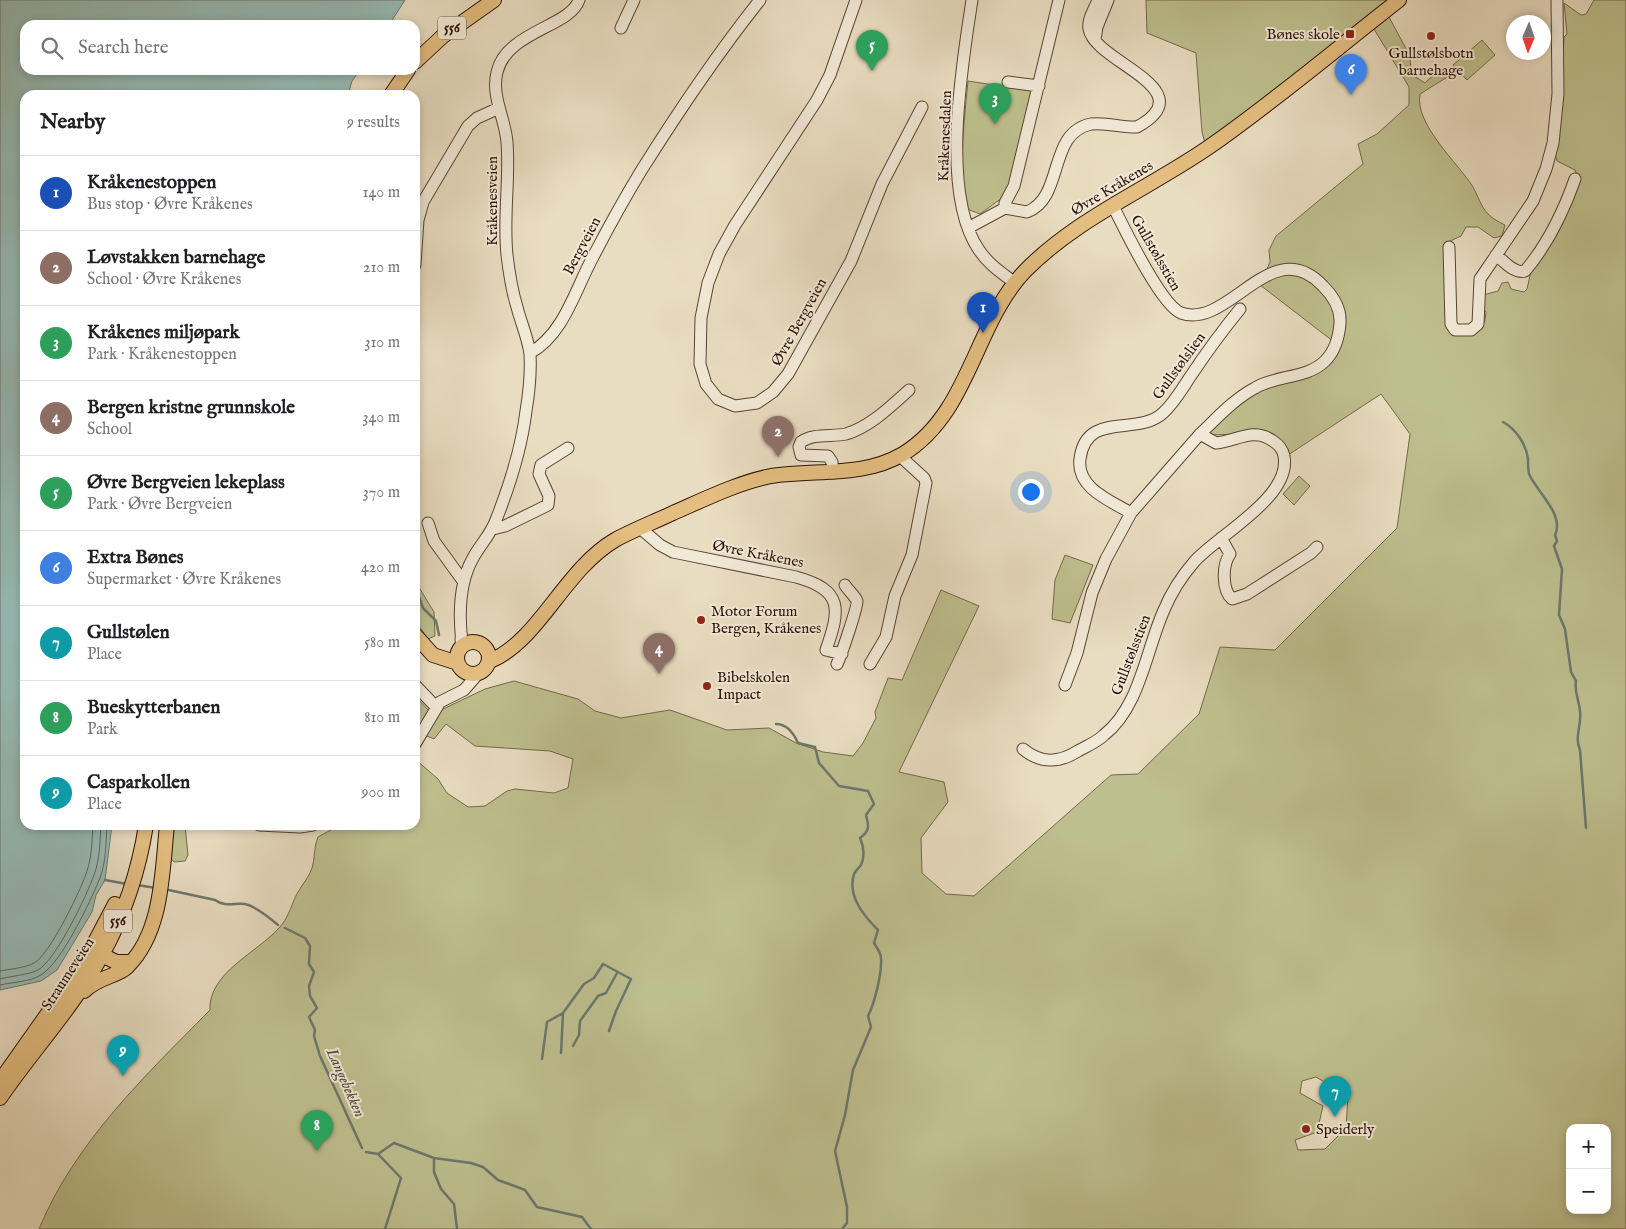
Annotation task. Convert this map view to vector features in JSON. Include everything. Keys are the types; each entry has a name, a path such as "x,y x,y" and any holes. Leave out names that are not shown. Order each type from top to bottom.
{"main road":[{"name":"556","path":"420,57 448,32 494,0"},
{"name":"Øvre Kråkenes","path":"489,655 526,633 587,561 607,545 640,528 723,491 756,479 833,473 872,467 900,456 914,446 941,419 956,397 995,318 1015,283 1046,252 1082,223 1208,147 1266,106 1399,0"},
{"path":"394,90 405,75"},
{"path":"420,641 433,655 462,647 480,643 489,655 485,670 472,674 462,647"},
{"name":"Straumeveien","path":"0,1081 86,961 118,900 140,830"},
{"name":"Straumeveien","path":"0,1098 67,1007 102,955 127,900 142,851 145,830"},
{"path":"67,1007 96,981 123,970 132,962 142,946 157,908 166,830"},
{"path":"86,961 102,955 116,962 132,962"}],"street":[{"name":"Kråkenesveien","path":"530,353 516,306 507,258 505,225 507,146 505,127 495,92 496,78 504,56 525,38 573,10 579,0"},
{"path":"621,28 634,0"},
{"name":"Bergveien","path":"530,353 546,341 562,319 603,237 654,151 705,73 760,0"},
{"name":"Øvre Bergveien","path":"856,0 830,75 817,100 735,225 719,254 708,283 701,318 700,364 706,384 718,399 735,406 757,403 773,392 788,374 851,261 882,184 922,107"},
{"name":"Kråkenesdalen","path":"972,0 963,58 956,155 957,187 973,241 984,257 1015,283"},
{"path":"1005,208 1004,203 1014,186 1059,0"},
{"path":"968,228 1005,208 1026,212 1043,202 1062,150 1069,138 1079,129 1096,124 1137,127 1148,119 1159,106 1158,95 1146,80 1118,61 1095,40 1088,28 1098,0"},
{"path":"1095,40 1097,27 1108,0"},
{"path":"1449,247 1450,324 1455,330 1471,330 1476,328 1480,279 1533,200 1546,169 1553,143 1558,94 1557,0"},
{"path":"1008,82 1039,86"},
{"path":"420,211 427,193 468,126 477,118 499,108"},
{"path":"1496,255 1513,269 1519,272 1525,271 1546,244 1575,179"},
{"name":"Gullstølsstien","path":"1023,749 1032,756 1049,761 1065,759 1105,735 1127,707 1140,681 1164,610 1176,586 1194,562 1265,503 1274,490 1284,466 1284,456 1278,444 1266,436 1254,433 1216,443 1200,434 1255,387 1306,372 1324,362 1338,338 1340,321 1337,306 1330,293 1319,281 1304,273 1292,270 1275,272 1257,280 1204,314 1191,316 1179,312 1167,303 1113,206"},
{"name":"Gullstølslien","path":"1131,513 1088,485 1079,461 1085,442 1092,434 1103,428 1142,424 1163,413 1240,309"},
{"path":"462,647 463,581 473,557 493,529 524,423 530,353"},
{"path":"833,473 832,462 828,456 802,455 799,446 801,442 809,437 828,437 856,430 876,418 909,390"},
{"path":"1065,685 1077,653 1092,593 1106,559 1131,513 1200,434"},
{"path":"493,529 505,526 548,505 550,501 549,496 538,474 541,466 568,448"},
{"path":"870,664 886,637 896,596 915,545 926,483 924,478 900,456"},
{"path":"428,523 434,540 463,581"},
{"name":"Øvre Kråkenes","path":"640,528 660,545 673,552 796,577 812,582 822,588 832,598 836,608 835,627 826,650 840,659 850,624 857,610 857,601 845,585"},
{"path":"1221,538 1230,554 1227,558 1225,576 1226,589 1232,599 1248,594 1311,553 1317,547"},
{"path":"420,735 436,707 444,699 470,685 472,674"},
{"path":"420,690 436,707"}],"green space":[{"path":"1146,0 1403,0 1206,147 1202,132 1196,53 1147,33"},
{"path":"1594,0 1626,0 1626,1229 39,1229 54,1197 92,1139 137,1085 210,1010 212,997 217,985 225,974 270,937 282,924 312,868 318,837 331,830 420,830 420,763 438,779 447,793 468,807 485,806 507,791 515,789 554,793 568,788 573,759 550,751 475,746 446,724 434,739 427,736 420,747 420,701 429,711 437,712 485,689 514,681 578,699 595,711 621,718 670,710 727,730 769,728 796,743 823,752 853,756 863,743 876,718 875,712 888,678 902,680 941,590 979,606 899,772 944,782 948,802 921,838 922,873 946,894 974,896 1111,775 1138,774 1199,714 1220,647 1275,650 1397,528 1410,434 1381,394 1288,455 1260,434 1201,435 1259,386 1315,374 1334,342 1260,285 1270,262 1269,250 1276,236 1363,164 1358,144 1377,134 1409,105 1409,87 1374,29 1389,17 1410,56 1411,74 1425,83 1442,67 1449,76 1420,94 1420,106 1424,118 1430,131 1473,187 1481,205 1490,216 1505,225 1502,236 1494,238 1478,227 1466,227 1461,236 1448,242 1446,326 1454,334 1480,328 1485,321 1486,312 1483,308 1483,295 1498,291 1502,283 1508,282 1511,289 1524,292 1527,289 1531,271 1578,177 1575,170 1557,161 1555,154 1564,37 1567,34 1564,3 1581,15 1586,14","holes":["1316,1077 1348,1096 1346,1128 1325,1149 1298,1150 1295,1140 1317,1132 1323,1106 1300,1093 1302,1081"]},
{"path":"1482,40 1495,55 1467,80 1453,65"},
{"path":"968,81 1033,91 1012,185 1002,198 980,214 967,209 964,193 962,161"},
{"path":"1299,476 1310,486 1294,505 1283,494"},
{"path":"1065,555 1093,565 1070,623 1052,619 1055,580"},
{"path":"420,589 434,612 435,636 428,639 420,627"},
{"path":"171,830 186,830 188,855 185,861 174,862 168,855"}],"water":[{"path":"0,0 405,0 392,20 20,20 20,75 356,75 349,90 20,90 20,830 111,830 105,880 96,895 92,912 57,970 41,981 0,990"}],"waterway":[{"path":"1503,422 1516,433 1523,443 1527,453 1529,474 1549,504 1556,520 1555,535 1557,541 1554,546 1562,569 1559,615 1565,629 1571,672 1576,681 1580,711 1578,745 1580,750 1586,828"},
{"path":"420,600 423,608 436,621 439,635"},
{"path":"776,724 787,728 798,743 815,747 819,763 839,786 868,791 874,804 866,815 868,828 866,833 860,838 863,858 861,865 854,874 852,882 858,905 878,930 874,943 880,954 881,964 878,987 868,1016 871,1027 853,1070 845,1115 835,1151 847,1207 847,1223 842,1229"},
{"name":"Langebekken","path":"105,880 127,884"},
{"name":"Langebekken","path":"137,885 156,888"},
{"name":"Langebekken","path":"164,889 222,903 249,905 278,925"},
{"name":"Langebekken","path":"285,928 305,938 310,946 309,964 314,972 309,986 310,996 317,1008 309,1017 315,1030 314,1036 320,1056 362,1148"},
{"path":"542,1059 547,1022 563,1013 584,984 594,978 603,964 631,979 609,1031"},
{"path":"573,1046 579,1035 580,1021 598,996 606,993 617,973"},
{"path":"561,1053 563,1013"},
{"path":"366,1152 378,1154 394,1143 434,1158 471,1163 483,1167 498,1180 525,1190 537,1207 582,1217 591,1229"},
{"path":"378,1154 401,1178 385,1229"},
{"name":"Langebekken","path":"434,1158 434,1172 441,1189 454,1204 457,1229"}],"place":[{"name":"Bønes skole","path":"1350,34"},
{"name":"Gullstølsbotn barnehage","path":"1431,36"},
{"name":"Øvre Bergveien lekeplass","path":"872,71"},
{"name":"Extra Bønes","path":"1351,95"},
{"name":"Kråkenes miljøpark","path":"995,124"},
{"name":"Kråkenestoppen","path":"983,333"},
{"name":"Løvstakken barnehage","path":"778,457"},
{"name":"Motor Forum Bergen, Kråkenes","path":"701,620"},
{"name":"Bergen kristne grunnskole","path":"659,674"},
{"name":"Bibelskolen Impact","path":"707,686"},
{"name":"Casparkollen","path":"123,1076"},
{"name":"Gullstølen","path":"1335,1117"},
{"name":"Speiderly","path":"1306,1129"},
{"name":"Bueskytterbanen","path":"317,1151"}]}
